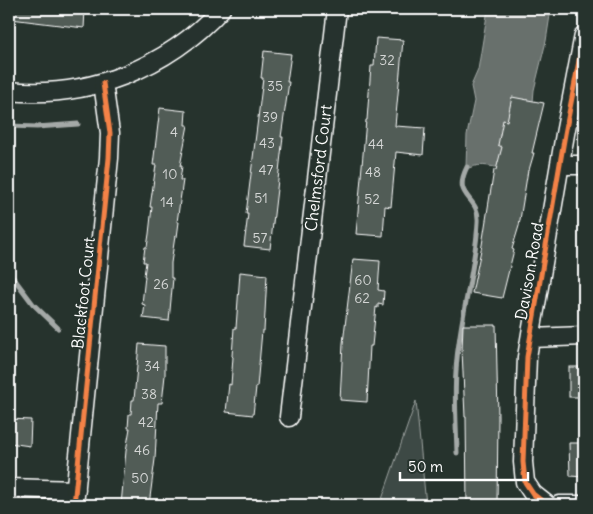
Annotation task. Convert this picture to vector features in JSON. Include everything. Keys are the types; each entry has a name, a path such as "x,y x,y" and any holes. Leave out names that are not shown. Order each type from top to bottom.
{"street":[{"path":"9,91 43,93 72,90 103,83 153,62 177,47 198,31 221,9"},
{"name":"Chelmsford Court","path":"289,417 337,9"},
{"name":"Davison Road","path":"546,505 533,494 525,482 523,462 527,357 584,35"},
{"name":"Blackfoot Court","path":"75,498 109,158 110,133 103,83"},
{"path":"560,165 584,165"},
{"path":"531,338 584,336"},
{"path":"9,488 75,498"},
{"path":"559,505 584,505"}],"shaded area":[{"path":"488,9 551,9 546,41 534,90 532,114 508,169 483,165 466,167 467,135 474,101 471,86 478,70"},
{"path":"416,401 426,505 380,505"}],"building":[{"path":"12,9 85,9 84,28 11,19"},
{"path":"376,38 403,40 395,126 425,128 423,155 396,152 391,207 385,206 383,236 356,234 371,66 374,66"},
{"path":"264,51 291,54 270,249 244,246 248,214 246,214 263,78 261,78"},
{"path":"512,97 544,103 532,153 534,153 528,170 519,226 512,249 514,250 502,298 472,293 494,170 496,170 502,147 498,145 503,120 507,121"},
{"path":"160,108 186,111 185,125 188,125 180,166 182,166 180,180 183,180 177,222 179,222 177,237 175,236 171,263 171,278 173,278 169,321 143,318 145,305 142,304 146,262 143,262 145,247 147,247 152,207 150,207 156,165 153,165"},
{"path":"353,259 380,261 378,290 384,291 383,305 378,304 378,308 376,307 372,346 370,346 367,402 340,400 343,343"},
{"path":"240,272 267,275 264,331 262,331 253,415 226,412 229,384 231,385 234,328 236,328"},
{"path":"463,325 496,325 497,505 467,505 466,417 462,350"},
{"path":"139,344 165,346 165,375 162,403 158,403 155,459 149,505 121,505 130,428 128,428 129,414 131,414 132,400 134,400"},
{"path":"569,367 584,367 584,397 569,397"},
{"path":"9,419 31,420 30,446 9,443"},
{"path":"569,443 584,443 584,477 570,476"}],"waterway":[{"path":"9,126 37,127 78,124"},
{"path":"457,453 455,398 457,357 475,253 478,222 475,207 462,185 467,167"},
{"path":"12,276 33,304 58,328"}],"cycle path":[{"path":"547,505 533,494 525,482 523,462 527,357 584,35"},
{"path":"74,505 109,158 110,133 103,83"}]}
